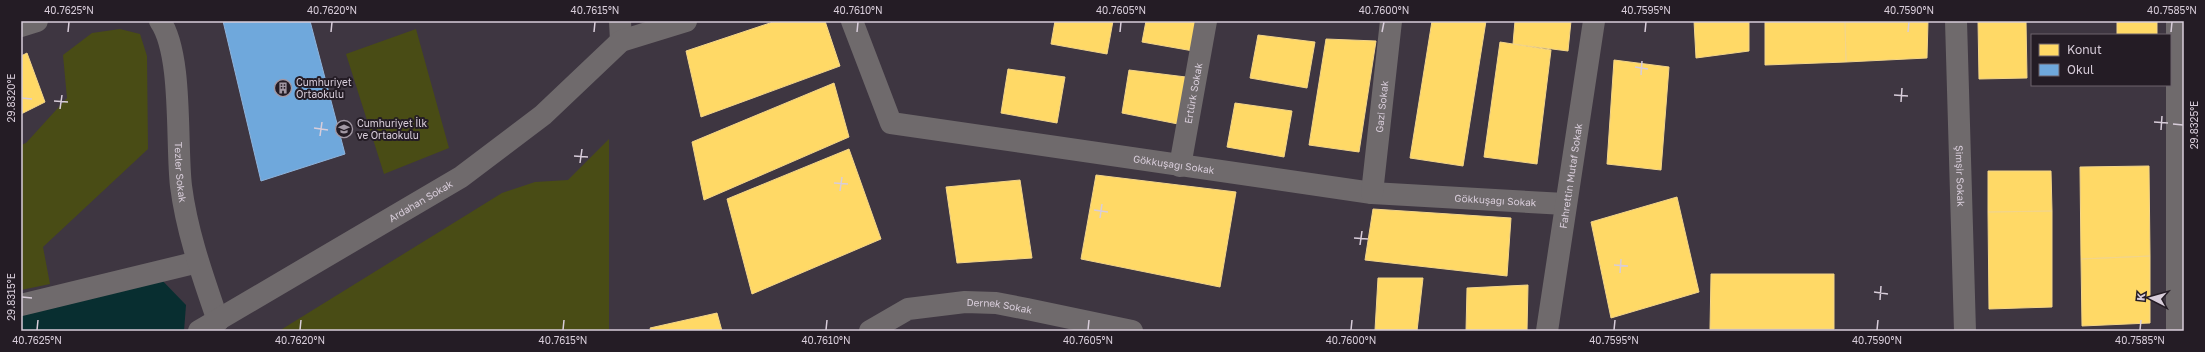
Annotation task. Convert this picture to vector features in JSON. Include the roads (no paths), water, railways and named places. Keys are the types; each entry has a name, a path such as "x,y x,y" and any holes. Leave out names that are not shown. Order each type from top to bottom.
{"street":[{"path":"21,26 37,21"},
{"name":"Tezler Sokak","path":"160,21 164,26 174,57 181,186 191,239 218,321"},
{"path":"621,31 686,21"},
{"name":"Gökkuşağı Sokak","path":"852,21 891,123 1372,193 1565,204"},
{"name":"Ertürk Sokak","path":"1180,166 1206,21"},
{"name":"Gazi Sokak","path":"1372,193 1391,21"},
{"name":"Fahrettin Mutaf Sokak","path":"1547,331 1565,204 1594,21"},
{"name":"Şimşir Sokak","path":"1956,21 1965,331"},
{"path":"2177,21 2177,331"},
{"name":"Ardahan Sokak","path":"199,331 461,177 543,115 621,31"},
{"path":"21,306 198,262"},
{"name":"Dernek Sokak","path":"870,331 908,309 965,302 1019,307 1132,331"}],"place":[{"name":"Cumhuriyet Ortaokulu","path":"283,88"},
{"name":"Cumhuriyet İlk ve Ortaokulu","path":"344,129"}]}
